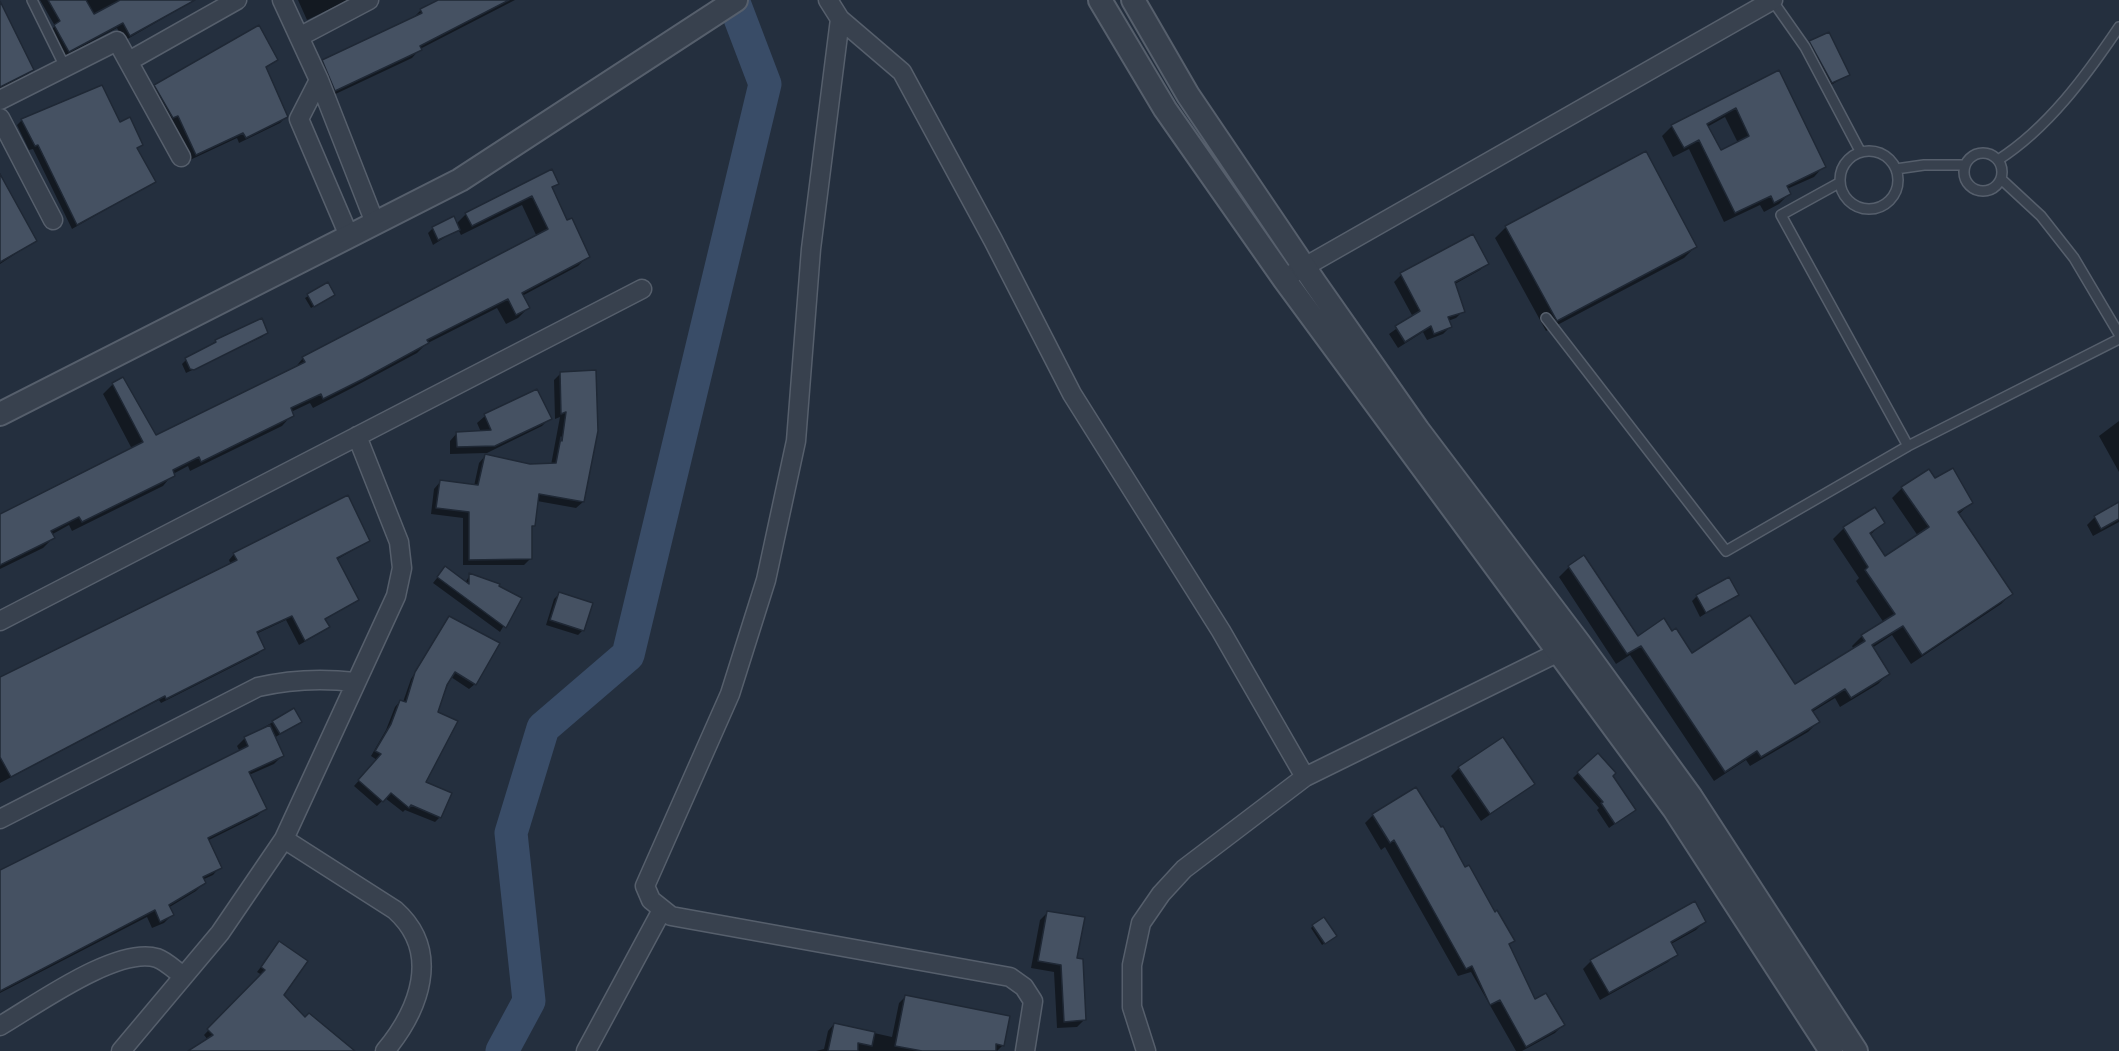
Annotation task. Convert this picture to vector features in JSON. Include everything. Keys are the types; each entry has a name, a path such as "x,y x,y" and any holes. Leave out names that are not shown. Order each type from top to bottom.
{"street":[{"path":"129,61 237,0"},
{"path":"282,0 319,80 375,223"},
{"path":"299,38 369,0"},
{"path":"828,0 840,19 902,72 993,240 1072,394 1221,631 1305,777"},
{"path":"1100,0 1165,109 1284,279 1674,809 1831,1051"},
{"path":"1133,0 1188,94 1305,267 1418,430 1579,643 1691,797 1856,1051"},
{"path":"1284,279 1772,0"},
{"path":"0,414 460,180 729,4"},
{"path":"840,19 811,249 796,441 766,580 730,694 645,886 651,900 671,916 1010,977 1024,987 1033,1001 1025,1051"},
{"path":"0,100 117,41 181,157"},
{"path":"319,80 299,119 349,236"},
{"path":"0,118 53,220"},
{"path":"0,621 642,289"},
{"path":"121,1051 220,933 284,839 396,596 402,568 399,543 357,436"},
{"path":"1146,1051 1132,1007 1132,965 1142,922 1161,894 1184,869 1305,777 1579,643"},
{"path":"0,819 258,687 290,680 320,678 356,682"},
{"path":"284,839 395,910 407,921 420,955 422,974 418,997 400,1033 385,1051"},
{"path":"586,1051 662,910"},
{"path":"0,1026 106,964 140,956 159,958 183,976"}],"lane":[{"path":"33,0 64,67"},
{"path":"1772,0 1805,47 1860,152"},
{"path":"1998,160 2025,143 2045,124 2119,27"},
{"path":"1877,151 1885,155 1896,169 1898,187 1888,202 1880,207 1862,209 1846,200 1839,183 1842,167 1853,155 1860,152 1877,151"},
{"path":"1980,153 1987,153 1998,160 2001,166 2001,179 1992,189 1979,191 1973,189 1965,178 1965,165 1968,160 1980,153"},
{"path":"1896,169 1924,165 1965,165"},
{"path":"1546,318 1726,551 1908,447 2119,337 2074,258 2041,216 2001,179"},
{"path":"1839,183 1781,215 1908,447"}],"building":[{"path":"48,0 86,0 94,14 120,0 195,0 130,36 123,23 69,52 54,25 60,21"},
{"path":"438,0 509,0 420,46 422,50 335,91 322,60 422,13 420,9"},
{"path":"0,1 34,70 0,87"},
{"path":"259,25 278,60 266,67 288,117 246,138 243,133 196,155 178,116 173,118 154,85"},
{"path":"1829,32 1850,75 1832,83 1809,41"},
{"path":"1779,70 1826,167 1787,186 1791,194 1774,203 1771,196 1735,213 1699,140 1684,148 1671,125","holes":["1736,108 1749,136 1721,150 1707,124"]},
{"path":"102,85 120,122 130,117 143,145 137,148 156,182 77,225 38,145 35,146 21,119"},
{"path":"1646,151 1697,247 1557,321 1505,226"},
{"path":"552,169 559,184 552,187 567,220 572,218 590,257 522,293 530,308 516,315 508,299 427,340 429,343 363,379 323,399 321,394 291,408 294,416 201,462 199,457 173,470 175,476 82,522 79,517 51,531 55,538 0,565 0,514 143,442 112,383 123,377 156,435 305,362 302,357 548,229 532,196 472,226 465,213"},
{"path":"0,174 37,241 0,262"},
{"path":"454,216 460,230 438,240 432,227"},
{"path":"1473,234 1489,264 1455,282 1465,312 1448,317 1452,327 1434,334 1431,326 1405,342 1395,326 1420,311 1400,273"},
{"path":"328,282 335,295 314,307 307,294"},
{"path":"262,318 268,333 194,370 190,369 185,358 216,342 215,340"},
{"path":"596,370 598,431 584,502 539,494 535,526 532,526 532,559 469,560 469,512 436,508 440,480 478,485 485,454 530,464 556,463 566,412 561,414 560,372"},
{"path":"537,389 552,419 495,446 457,447 456,432 491,430 484,414"},
{"path":"1953,468 1973,503 1958,512 2013,594 1922,655 1903,626 1872,645 1890,674 1851,698 1845,689 1812,710 1820,722 1761,757 1757,751 1725,772 1641,646 1627,654 1568,566 1584,555 1638,636 1664,618 1672,631 1676,628 1692,653 1750,615 1795,684 1865,641 1861,635 1895,614 1865,570 1868,567 1843,527 1875,507 1885,523 1870,533 1885,556 1929,527 1901,487 1929,469 1935,478"},
{"path":"348,495 370,541 337,558 359,600 325,619 330,627 305,641 292,616 257,632 265,649 166,699 165,696 11,777 0,757 0,677 237,560 233,553"},
{"path":"2119,502 2119,519 2101,529 2094,516"},
{"path":"445,566 469,584 469,573 500,584 499,586 522,598 506,628 437,577"},
{"path":"1729,577 1739,595 1706,613 1696,595"},
{"path":"559,592 593,603 584,631 550,620"},
{"path":"449,616 500,643 476,685 455,672 447,685 438,712 458,721 426,782 452,793 441,818 411,805 409,808 391,793 383,802 358,780 381,754 375,751 391,724 400,700 406,702 415,672"},
{"path":"294,708 302,722 280,734 272,721"},
{"path":"270,725 284,756 249,772 267,809 208,838 222,868 203,877 206,883 169,905 174,915 160,922 155,910 0,991 0,870 248,746 244,737"},
{"path":"1503,737 1535,784 1490,814 1458,767"},
{"path":"1598,753 1616,773 1613,776 1636,810 1615,824 1601,803 1603,802 1577,772"},
{"path":"1416,787 1441,827 1443,826 1465,867 1469,865 1495,912 1497,910 1515,941 1509,944 1535,999 1546,993 1565,1025 1526,1047 1500,1000 1490,1005 1472,966 1466,969 1394,840 1390,843 1372,814"},
{"path":"1695,901 1706,922 1671,942 1678,955 1609,993 1590,960"},
{"path":"1047,911 1085,917 1077,958 1083,959 1086,1020 1064,1022 1061,965 1038,961"},
{"path":"1324,917 1337,936 1325,944 1312,925"},
{"path":"279,941 308,961 284,995 305,1017 309,1013 355,1051 188,1051 213,1035 207,1029 265,970 261,967"},
{"path":"905,995 1010,1016 1004,1046 996,1044 996,1051 922,1051 895,1046"},
{"path":"834,1023 875,1032 872,1046 858,1043 858,1051 828,1051"}],"waterway":[{"path":"502,1051 529,1001 511,833 543,728 628,655 765,84 733,0"}]}
